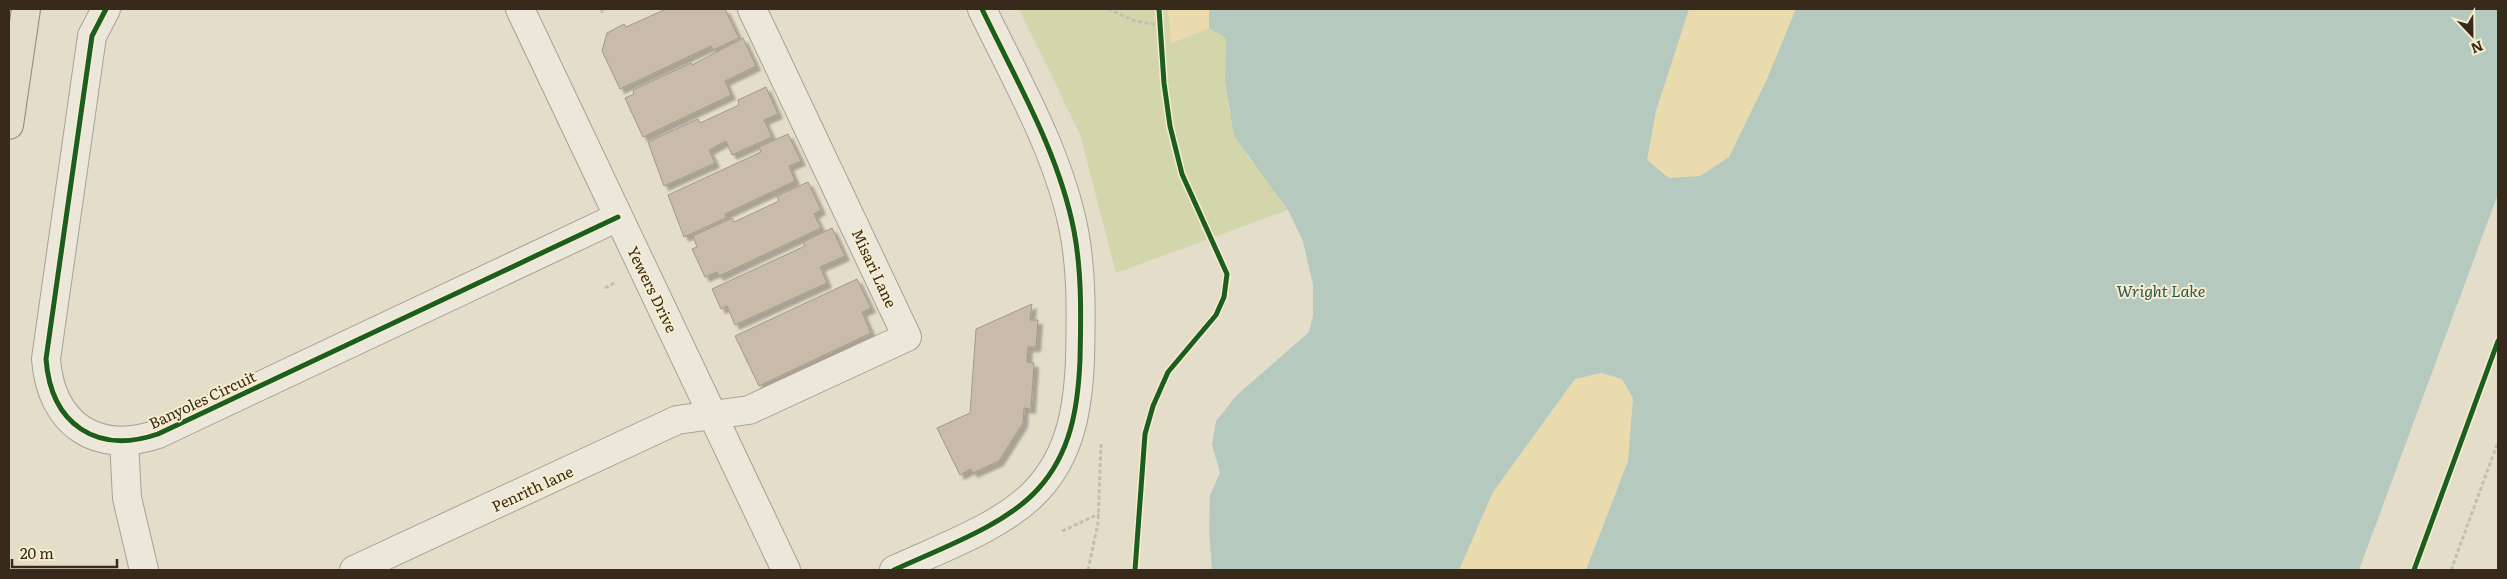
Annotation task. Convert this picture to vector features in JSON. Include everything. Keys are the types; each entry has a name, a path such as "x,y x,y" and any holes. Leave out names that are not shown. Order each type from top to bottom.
{"main road":[{"path":"9,125 26,9"}],"street":[{"name":"Banyoles Circuit","path":"106,9 92,36 46,359 50,389 55,400 72,422 96,436 124,442 139,441 158,434 618,217"},
{"name":"Misari Lane","path":"713,415 749,410 907,337 752,9"},
{"path":"894,570 992,524 1020,506 1038,489 1055,467 1066,446 1075,419 1079,389 1081,330 1080,277 1074,232 1064,189 1048,148 982,9"},
{"name":"Yewers Drive","path":"526,11 618,217 786,570"},
{"name":"Penrith lane","path":"354,570 677,420 713,415"},
{"path":"124,442 127,498 144,570"}],"path":[{"path":"601,9 604,13"},
{"path":"1108,9 1135,21 1160,25"},
{"path":"1135,570 1144,449 1153,406 1168,372 1216,315 1224,297 1227,274 1182,174 1170,126 1160,47 1159,9"},
{"path":"2414,570 2498,341"},
{"path":"2451,570 2498,442"},
{"path":"1088,570 1099,514 1101,443"},
{"path":"1062,530 1099,514"}],"green space":[{"path":"1019,9 1168,9 1172,43 1209,28 1226,38 1225,82 1229,111 1248,157 1267,179 1288,210 1116,273 1080,134"}],"sand":[{"path":"1168,9 1209,9 1209,28 1171,43"},
{"path":"1689,9 1796,9 1766,81 1729,157 1700,176 1669,179 1647,160 1656,111"},
{"path":"1601,373 1622,379 1633,398 1628,461 1586,570 1459,570 1493,492 1575,379"}],"water":[{"name":"Wright Lake","path":"1209,9 1689,9 1656,111 1647,160 1669,178 1700,176 1729,157 1766,81 1796,9 2498,9 2498,194 2359,570 1586,570 1628,461 1633,398 1622,379 1601,373 1575,379 1493,492 1459,570 1212,570 1209,530 1210,495 1220,473 1212,445 1216,421 1237,395 1309,332 1313,315 1313,285 1303,241 1288,210 1234,136 1225,82 1226,38 1209,28"}],"building":[{"path":"666,9 725,9 739,38 713,50 711,46 620,89 602,51 607,33 624,24 626,27"},
{"path":"743,38 756,66 725,81 731,95 643,137 625,98 634,94 633,90 691,63 692,65"},
{"path":"766,87 778,114 764,120 772,137 732,155 726,141 709,150 715,163 664,186 648,142 698,119 700,123 739,105 738,100"},
{"path":"788,134 801,161 789,166 795,181 725,214 726,218 684,237 668,195 761,152 759,147"},
{"path":"808,182 821,210 814,214 821,228 719,276 717,272 705,277 692,249 697,247 693,236 732,218 734,222 779,201 777,196"},
{"path":"832,228 845,256 820,267 827,283 735,325 727,306 721,309 712,289 805,246 803,242"},
{"path":"857,279 871,308 862,312 871,333 759,386 735,336"},
{"path":"1032,304 1030,320 1038,320 1036,347 1028,347 1027,362 1034,363 1031,409 1024,408 1023,423 999,461 973,473 971,469 960,475 937,428 970,413 976,329"}],"cycle path":[{"path":"106,9 92,36 46,359 50,382 57,401 67,417 81,429 97,437 115,440 136,439 158,434 618,217"},
{"path":"894,570 970,536 1008,514 1024,502 1038,489 1058,460 1071,429 1075,412 1079,378 1081,311 1080,279 1074,231 1058,173 1047,145 982,9"},
{"path":"1135,570 1145,434 1153,406 1168,372 1216,315 1224,297 1227,274 1182,174 1170,126 1164,83 1159,9"},
{"path":"2414,570 2498,341"}]}
